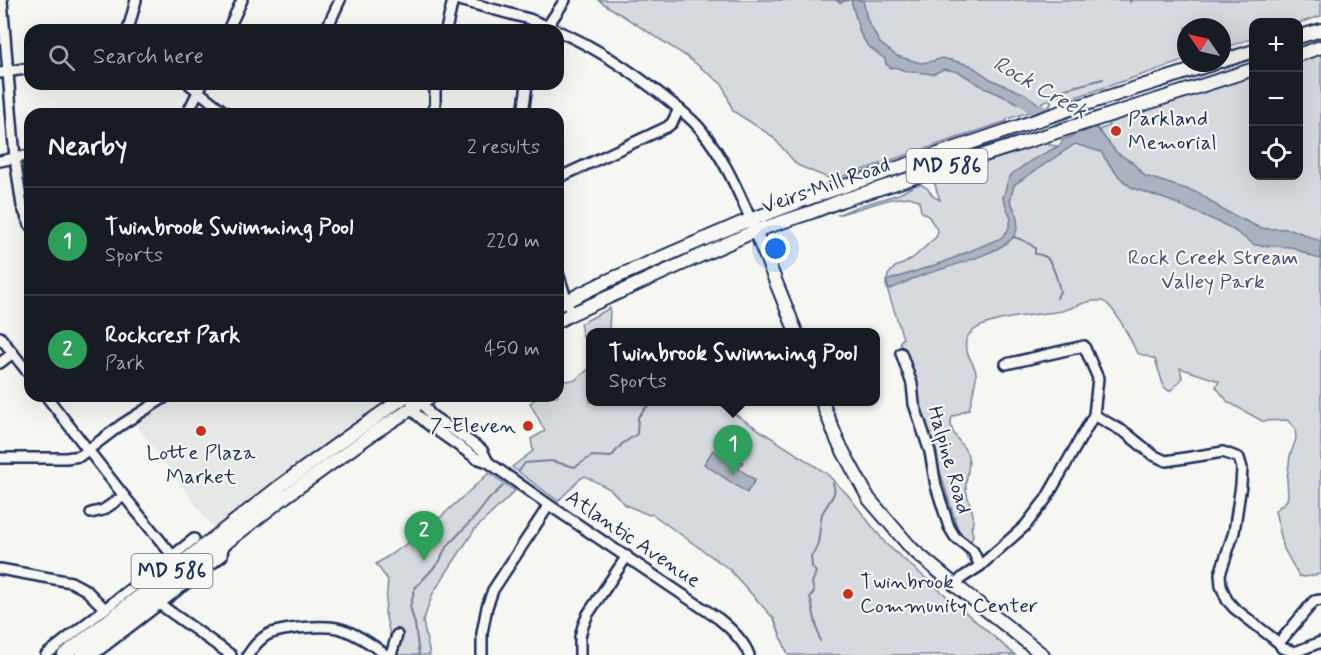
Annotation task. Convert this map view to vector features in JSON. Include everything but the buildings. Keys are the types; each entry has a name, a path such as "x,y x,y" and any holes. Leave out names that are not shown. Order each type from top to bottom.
{"main road":[{"path":"1303,36 1321,30"},
{"path":"1303,54 1321,47"},
{"path":"1231,58 1249,53"},
{"name":"Veirs Mill Road","path":"564,302 607,280 753,226 843,200 1249,71"},
{"name":"Veirs Mill Road","path":"564,318 819,194 1187,72"},
{"path":"753,226 794,328"},
{"name":"MD 586","path":"64,655 148,595 283,491 413,402"},
{"path":"824,406 838,442 869,499 912,549 1043,655"},
{"name":"MD 586","path":"82,655 148,595 223,546 283,491"}],"street":[{"path":"2,0 4,72 24,211"},
{"path":"129,24 135,0"},
{"path":"231,24 242,0"},
{"path":"329,24 340,0"},
{"path":"447,24 453,0"},
{"path":"459,0 540,24"},
{"path":"554,24 565,0"},
{"path":"564,34 610,58 644,81 701,129 730,174 753,226"},
{"path":"4,72 24,69"},
{"path":"191,108 199,90"},
{"path":"203,90 221,108"},
{"path":"434,108 435,90"},
{"path":"524,108 526,90"},
{"path":"564,175 667,127 672,123 679,109"},
{"path":"0,161 24,156"},
{"path":"564,305 571,314"},
{"path":"0,337 24,367"},
{"path":"955,585 1025,526 1046,499 1094,415 1098,378 1084,346 1006,364"},
{"path":"0,363 13,353"},
{"name":"Halpine Road","path":"901,353 912,384 914,404 930,452 936,486 949,526 956,537 973,550 980,566"},
{"path":"51,402 172,555"},
{"path":"0,458 80,456 154,402"},
{"name":"Atlantic Avenue","path":"417,402 418,417 719,619 747,649 749,655"},
{"name":"Atlantic Avenue","path":"420,402 431,415 482,450 488,462"},
{"path":"1094,415 1126,433 1153,455 1166,461 1223,452 1239,458 1242,468 1242,485 1234,532 1220,574 1221,586 1227,600 1279,649 1295,652 1321,642"},
{"path":"450,439 460,435"},
{"path":"91,513 103,510 124,496"},
{"path":"482,655 482,633 492,590 549,505"},
{"path":"93,655 148,595 172,555 194,539"},
{"path":"580,655 580,637 588,614 627,556"},
{"path":"0,569 71,582 86,590 105,609"},
{"path":"0,579 10,571"},
{"path":"46,655 105,609 148,595"},
{"path":"148,595 231,655"},
{"path":"1279,649 1314,601 1321,600"},
{"path":"248,655 254,646 269,634 326,626 337,627 351,633 386,655"},
{"path":"391,655 397,635"}],"shaded area":[{"path":"851,0 863,0 867,19 880,43 897,56 921,63 942,58 970,65 992,80 1025,94 1041,106 1030,112 1020,104 983,87 959,72 944,69 933,74 891,68 886,64 885,59 867,45 860,33"},
{"path":"1096,127 1117,153 1132,162 1145,176 1199,193 1223,210 1258,227 1293,230 1321,241 1321,259 1292,247 1255,245 1227,226 1173,202 1133,188 1119,177 1101,152 1075,144 1014,185 1010,201 1016,213 1017,228 1014,236 1007,243 968,261 889,289 886,281 944,262 1001,238 1008,230 1011,219 1003,198 1012,174 1059,146 1063,140"},
{"path":"157,402 398,402 218,535 131,418"},
{"path":"713,450 730,462 735,456 743,462 739,469 755,480 747,493 704,464"}],"green space":[{"path":"598,0 1321,0 1321,16 1303,22 1303,18 1249,18 1249,39 1231,46 1231,18 1177,18 1177,63 1067,100 1064,95 1042,102 1041,106 1037,104 1026,108 1030,112 1007,119 1007,121 841,177 838,175 828,178 797,165 772,136 733,111 723,85 686,56"},
{"name":"Rock Creek Stream Valley Park","path":"1321,50 1321,574 1299,576 1284,549 1275,511 1287,500 1287,478 1290,456 1296,439 1295,428 1287,420 1262,421 1228,402 1216,387 1219,381 1180,368 1182,378 1169,391 1164,387 1155,359 1137,353 1122,324 1111,308 1102,301 1086,302 1062,311 995,321 973,331 967,338 967,352 976,373 975,385 969,409 952,417 951,423 969,460 966,489 972,511 973,535 968,550 976,565 967,559 900,342 903,338 886,285 888,275 895,267 913,258 936,237 938,231 929,217 921,211 919,200 909,197 891,199 837,215 899,194 916,185 927,188 934,197 940,200 933,179 1048,141 1049,145 1059,146 1051,150 1103,136 1098,130 1109,126 1107,121 1249,73 1249,180 1303,180 1303,56"},
{"path":"610,308 609,328 586,328 586,342 580,324"},
{"path":"586,371 586,406 722,406 826,473 847,494 886,544 1015,655 788,655 774,619 729,569 652,514 649,515 626,505 610,489 585,476 558,501 512,467 533,451 531,439 545,431 530,403 564,402 564,381 575,380"},
{"path":"489,473 515,491 475,529 433,593 423,622 430,655 391,655 391,639 385,613 388,580 376,564 422,534"}],"waterway":[{"path":"836,0 840,2 848,0"},
{"path":"1048,112 1054,92 1103,79"},
{"name":"Rock Creek","path":"1022,99 1034,109 1048,112 1076,131"},
{"path":"1013,237 1030,244 1035,248 1035,254 1049,260 1060,291 1057,298"},
{"path":"519,471 525,463 551,461 575,467 592,456 611,457 622,444 637,434 638,417 648,406"},
{"path":"820,641 810,597 814,592 812,583 816,572 812,567 811,556 818,541 822,514 834,493 833,483"},
{"path":"419,655 410,607 415,588 440,561 451,542 503,486"}],"place":[{"name":"Parkland Memorial","path":"1116,131"},
{"name":"7-Eleven","path":"528,426"},
{"name":"Lotte Plaza Market","path":"201,431"},
{"name":"Twinbrook Swimming Pool","path":"733,475"},
{"name":"Rockcrest Park","path":"424,561"},
{"name":"Twinbrook Community Center","path":"848,594"}]}
